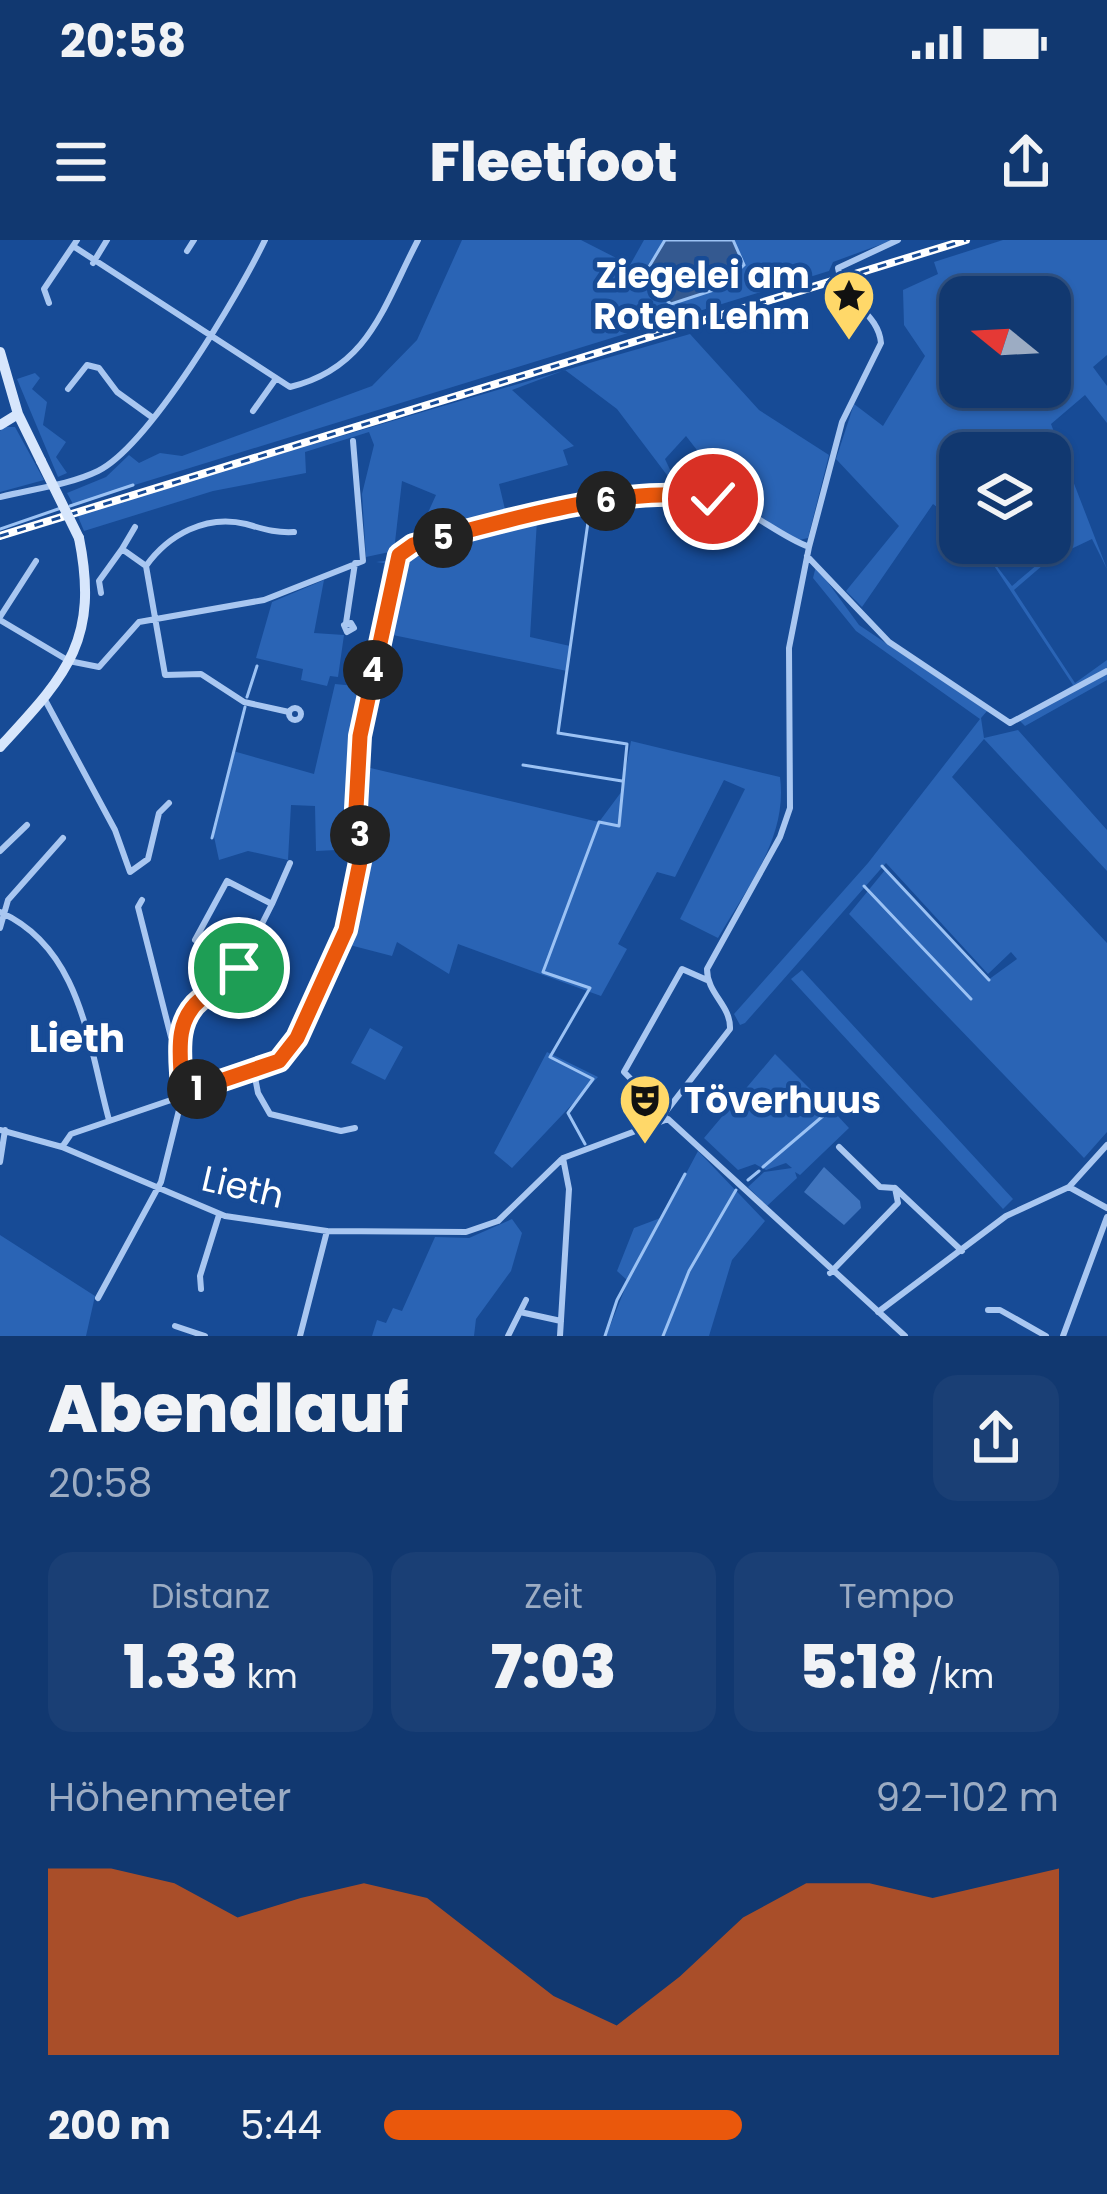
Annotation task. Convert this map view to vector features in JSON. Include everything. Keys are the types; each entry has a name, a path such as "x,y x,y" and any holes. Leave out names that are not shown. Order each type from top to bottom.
{"street":[{"path":"93,263 106,240"},
{"path":"187,251 194,240"},
{"path":"49,303 44,289 75,243 93,263 290,387 350,362 418,240"},
{"path":"707,980 710,959 780,837 790,808 789,648 842,422 881,343 878,327 846,296 837,270 898,240"},
{"path":"0,496 97,472 118,459 153,418 263,241"},
{"path":"0,352 18,414 79,538 85,615 69,661 45,697 0,747"},
{"path":"68,389 87,365 99,368 117,392 153,418"},
{"path":"254,411 275,380"},
{"path":"0,425 18,414"},
{"path":"346,623 359,562 352,441"},
{"path":"62,1147 70,1135 274,1065 293,1045 356,900 362,852 356,809 360,736 399,555 413,545 610,500 700,496 723,501 808,552 889,642 1010,723 1107,671"},
{"path":"146,566 167,538 207,525 235,522 294,532"},
{"path":"101,592 99,580 135,527"},
{"path":"122,549 146,566 165,675 201,674 244,702 289,712"},
{"path":"36,561 0,618 69,661 106,664 131,627 154,616 269,598 359,562"},
{"path":"45,697 96,787 130,872 148,859 159,813 169,802"},
{"path":"0,851 27,824"},
{"path":"0,928 8,900 63,838"},
{"path":"98,1298 157,1190 182,1094 180,1038 194,1006 229,985 290,863"},
{"path":"239,968 195,940 227,881 272,904"},
{"path":"142,900 138,907 147,958 171,1037 180,1038"},
{"path":"2,913 38,936 63,965 109,1120"},
{"path":"560,1336 569,1189 563,1158 663,1116 730,1029 730,1016 707,980 682,969 624,1072 663,1116 830,1273 905,1336"},
{"path":"254,1072 270,1114 341,1131 356,1128"},
{"path":"0,1162 2,1130"},
{"name":"Lieth","path":"2,1130 62,1147 219,1215 327,1231 466,1232 486,1227 563,1158"},
{"path":"878,1312 1023,1205 1069,1186 1107,1144"},
{"path":"839,1147 880,1186 895,1188 963,1252"},
{"path":"1064,1336 1107,1213 1069,1186"},
{"path":"830,1273 898,1203 895,1188"},
{"path":"201,1289 200,1276 219,1215"},
{"path":"300,1336 327,1231"},
{"path":"508,1336 526,1300"},
{"path":"988,1310 1000,1310 1046,1336"},
{"path":"520,1312 561,1321"},
{"path":"175,1326 205,1336"}],"shaded area":[{"path":"462,240 581,240 630,265 644,240 665,240 641,275 642,284 656,296 733,250 733,240 893,240 833,262 829,271 73,504 67,493 106,477 129,455 139,463 160,453 182,456 372,386 417,340"},
{"path":"665,240 733,240 744,265 720,288 671,304 641,280"},
{"path":"1003,240 1107,240 1107,355 1093,367 1107,386 1107,423 1085,395 1071,407 1071,276 939,276 939,408 1070,408 1051,424 1054,432 939,432 939,509 933,504 862,607 846,591 899,526 836,459 854,404 883,426 925,356 904,325 903,290 938,274 934,262"},
{"path":"690,334 759,410 829,455 808,538 799,540 723,497 700,493 700,454 686,436 665,459 680,491 611,496 611,491 673,483 617,409 565,370"},
{"path":"562,371 512,390 574,446 563,450 568,465 499,484 508,522 425,537 426,517 436,495 402,481 394,551 366,557 362,494 374,445 369,432 305,452 306,473 213,491 84,531 77,514 383,424"},
{"path":"35,373 40,378 32,389 47,402 43,425 66,442 56,457 67,473 58,477 17,379"},
{"path":"15,427 44,480 0,492 0,431"},
{"path":"1071,476 1107,569 1092,539 1071,549"},
{"path":"537,520 530,637 570,646 567,671 388,634 402,564 432,545"},
{"path":"393,560 367,682 384,563 376,562"},
{"path":"993,564 1012,586 1044,564 1014,590 1075,683 1107,660 1107,680 1025,726 1018,719 1073,685"},
{"path":"816,566 859,625 987,711 981,718 984,738 1018,730 1107,830 1107,871 984,739 952,777 1107,943 1107,1132 1084,1158 849,914 885,870 988,980 1017,959 1011,952 988,974 886,863 745,1023 740,1025 734,1014 868,863 980,719 856,631 813,578"},
{"path":"324,580 314,633 344,635 338,677 330,676 327,686 301,680 303,669 256,658 272,602"},
{"path":"335,684 366,687 350,833 357,849 316,851 315,806 291,805 288,860 248,851 219,860 213,832 233,751 314,774"},
{"path":"631,741 780,777 781,799 772,841 718,938 680,919 745,789 724,780 675,877 657,872 618,944 627,949 601,996 458,944 449,974 397,942 392,956 342,943 363,878 362,766 599,822 622,791"},
{"path":"802,970 1013,1199 1003,1209 791,979"},
{"path":"370,1028 403,1047 385,1080 351,1063"},
{"path":"547,1052 598,1077 512,1168 494,1153"},
{"path":"775,1054 829,1108 850,1090 853,1093 836,1114 849,1128 800,1175 795,1172 797,1178 767,1206 748,1187 764,1172 792,1168 786,1163 766,1170 755,1164 738,1170 704,1138"},
{"path":"698,1151 765,1221 732,1260 709,1336 606,1336 628,1281 617,1271 634,1228 663,1217"},
{"path":"512,1219 522,1233 511,1271 476,1319 474,1336 372,1336 377,1320 386,1323 393,1308 402,1311 435,1237 469,1238"},
{"path":"0,1235 95,1296 86,1336 0,1336"}],"building":[{"path":"824,1167 860,1201 861,1208 844,1225 804,1192"}],"waterway":[{"path":"70,506 133,485"},
{"path":"0,538 136,495"},
{"path":"0,529 61,508"},
{"path":"585,1144 568,1113 593,1079 550,1057 590,988 543,972 599,822 619,826 627,744 558,733 590,508"},
{"path":"247,697 257,666"},
{"path":"212,838 245,707"},
{"path":"523,765 622,781"},
{"path":"882,866 989,980"},
{"path":"864,886 971,999"},
{"path":"763,1167 830,1110"},
{"path":"748,1180 759,1171"},
{"path":"605,1336 617,1300 685,1174"},
{"path":"663,1336 689,1271 736,1190"}],"railway":[{"path":"0,536 966,240"}],"place":[{"name":"Ziegelei am Roten Lehm","path":"849,342"},
{"name":"Töverhuus","path":"645,1146"}],"district":[{"name":"Lieth","path":"77,1038"}],"route":[{"path":"239,968 229,985 200,1000 188,1015 179,1050 182,1094 279,1061 297,1038 346,930 356,900 362,852 356,809 360,736 399,555 413,545 610,500 683,494 713,499"}]}
